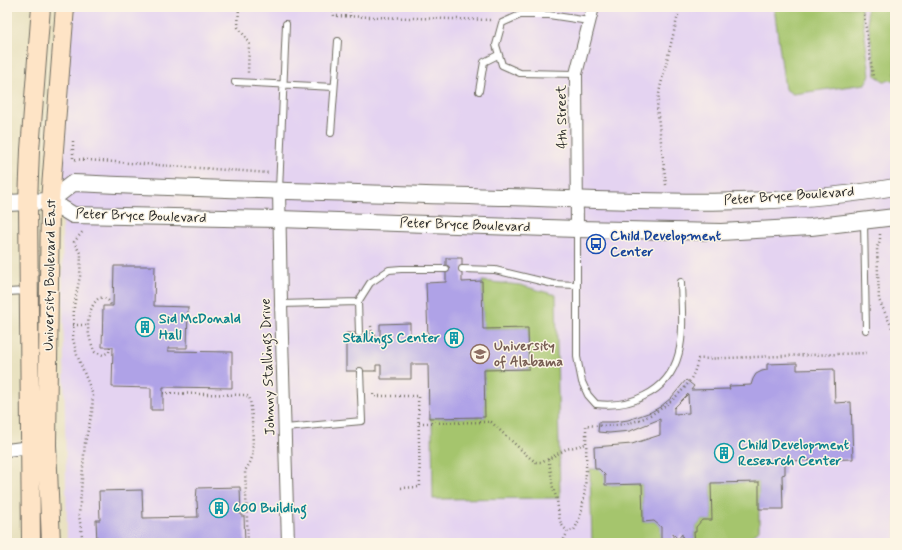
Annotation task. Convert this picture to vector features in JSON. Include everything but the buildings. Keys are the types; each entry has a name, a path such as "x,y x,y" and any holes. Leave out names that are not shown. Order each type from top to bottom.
{"main road":[{"name":"University Boulevard East","path":"31,543 28,202 30,150 42,7"},
{"name":"University Boulevard East","path":"51,543 47,445 50,201 65,7"}],"street":[{"name":"4th Street","path":"577,229 576,74 593,7"},
{"name":"Peter Bryce Boulevard","path":"895,187 834,195 760,200 686,201 577,199 73,183 50,201 73,215 279,219 577,229 721,232 810,227 895,217"},
{"name":"Johnny Stallings Drive","path":"279,190 288,543"},
{"path":"7,203 50,201"},
{"path":"7,450 30,447"}],"lane":[{"path":"576,74 520,73 502,65 496,45 502,22 520,15 549,15 589,21"},
{"path":"279,190 286,24"},
{"path":"331,133 338,41"},
{"path":"480,91 484,62 498,55"},
{"path":"235,82 334,87"},
{"path":"864,221 866,330"},
{"path":"577,229 577,357 582,382 588,394 596,404 610,406 634,401 654,392 668,378 678,360 683,334 681,282"},
{"path":"359,333 358,302 370,283 389,270 446,269"},
{"path":"462,269 495,270 553,284 576,285"},
{"path":"7,292 28,292"},
{"path":"281,304 358,302"},
{"path":"285,428 362,421 360,371"}],"path":[{"path":"239,7 238,27 249,44 247,83"},
{"path":"333,7 334,16 496,20"},
{"path":"350,7 350,16"},
{"path":"666,185 657,107 660,88 680,7"},
{"path":"863,7 873,77"},
{"path":"73,136 73,158 279,174"},
{"path":"658,185 673,185"},
{"path":"880,231 880,241 877,247 879,300 895,334"},
{"path":"76,248 81,255 80,276 74,306 73,339 77,355 93,394 92,412 84,443 79,515 83,543"},
{"path":"110,347 109,352 103,355 95,352 91,343 88,326 96,300 99,298 105,298 109,300 112,306"},
{"path":"73,325 88,326"},
{"path":"371,326 372,333"},
{"path":"568,531 574,530 578,524 583,499 585,483 586,426 603,427 617,425 642,420 652,415 666,405 688,384 695,371 698,359 867,353"},
{"path":"373,390 373,396 418,396 420,487 399,488"},
{"path":"163,393 245,395 250,397 252,407 253,455 245,471 248,543"},
{"path":"419,423 491,422 536,462 543,462 566,449 586,444"},
{"path":"548,459 553,489 557,498 560,521 564,528 568,531"},
{"path":"562,543 568,531"}],"shaded area":[{"name":"University of Alabama","path":"71,7 895,7 895,543 67,543 61,165"}],"green space":[{"path":"774,7 861,7 870,75 865,84 793,94 785,89"},
{"path":"866,7 895,7 895,80 884,81 876,76"},
{"path":"482,281 520,285 556,295 560,498 433,499 432,423 429,418 485,417 484,370 529,369 528,328 483,329"},
{"path":"590,469 599,469 605,475 606,485 642,484 643,522 654,521 661,527 661,543 592,543"},
{"path":"759,482 759,530 749,540 744,543 695,543 694,532 696,532 696,527 702,520 712,520 711,483"}],"place":[{"name":"Child Development Center","path":"596,244"},
{"name":"Sid McDonald Hall","path":"145,327"},
{"name":"Stallings Center","path":"454,338"},
{"name":"University of Alabama","path":"480,354"},
{"name":"Child Development Research Center","path":"724,453"},
{"name":"600 Building","path":"219,508"}]}
